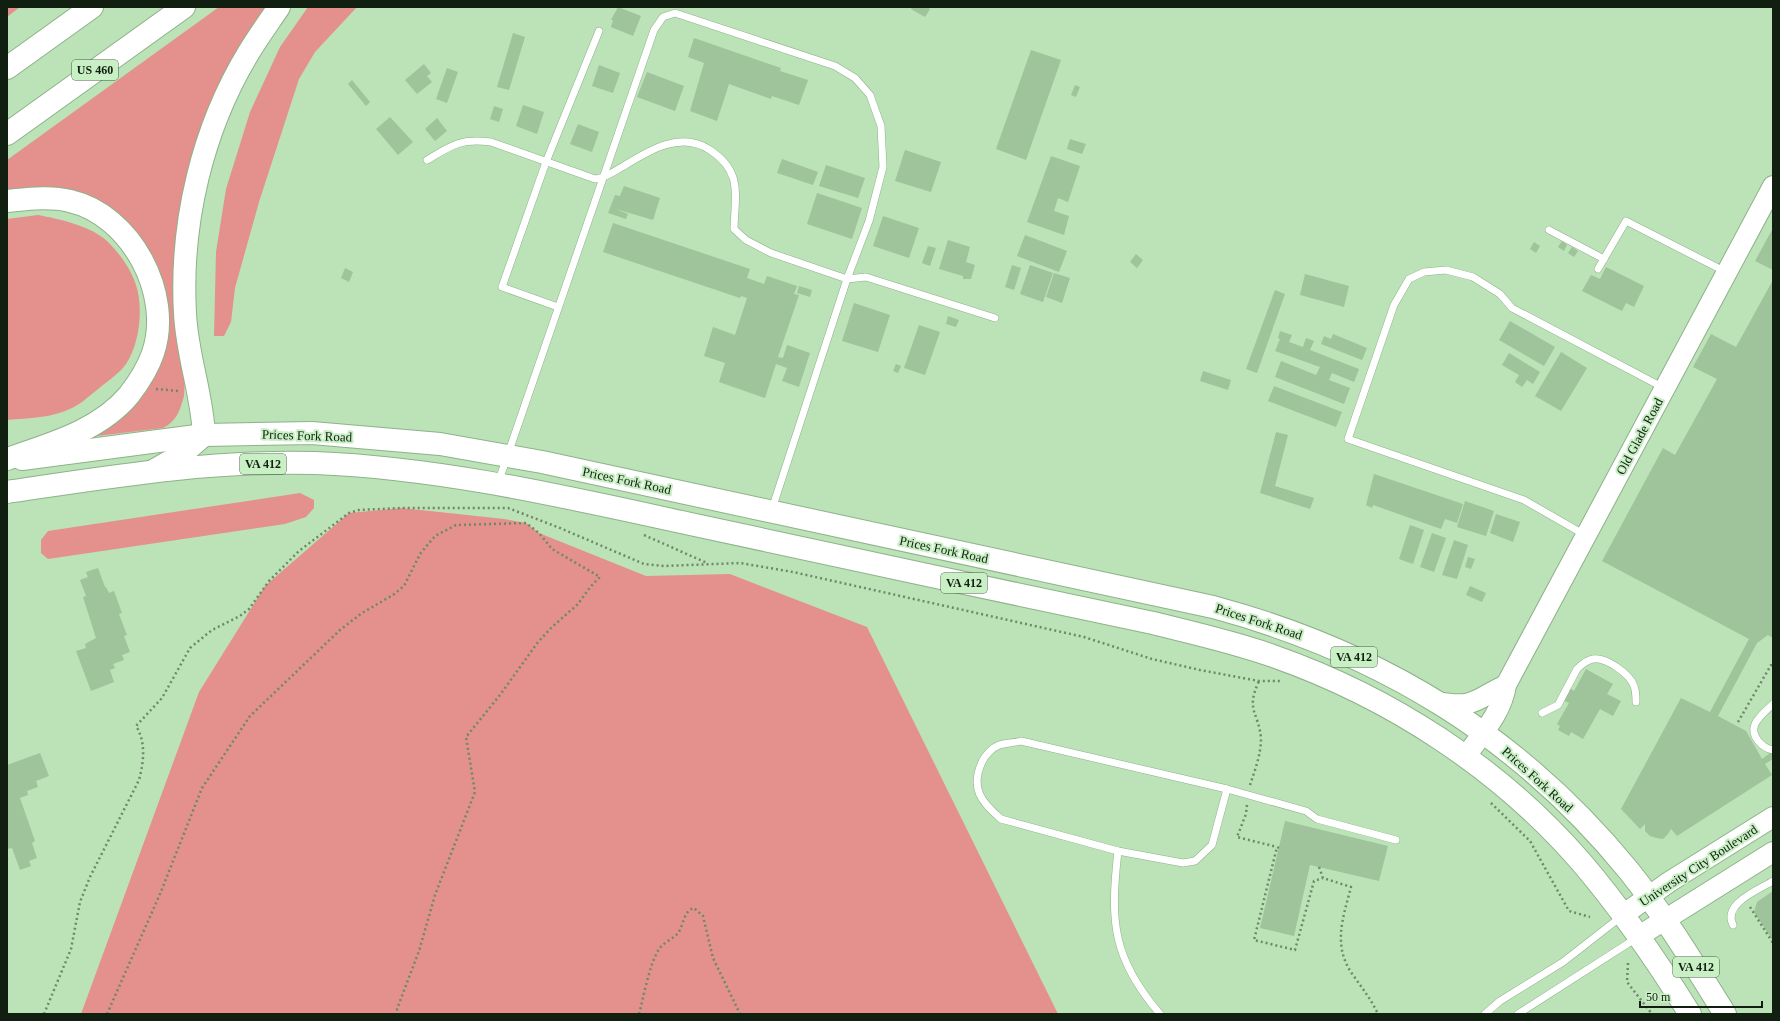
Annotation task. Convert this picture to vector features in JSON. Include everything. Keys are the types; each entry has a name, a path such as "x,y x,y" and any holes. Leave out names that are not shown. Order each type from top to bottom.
{"main road":[{"path":"7,68 92,7"},
{"name":"US 460","path":"7,134 184,7"},
{"path":"154,471 181,455 204,435 203,411 188,351 185,312 186,246 193,198 207,146 222,106 249,52 279,7"},
{"path":"7,201 37,198 71,201 96,211 118,227 135,246 148,274 155,300 157,325 153,352 143,375 128,395 110,413 88,427 68,437 7,460"},
{"name":"Prices Fork Road","path":"7,460 204,435 312,433 440,444 506,455 1246,615 1331,646 1383,670 1438,702 1483,732 1508,751 1566,803 1601,839 1665,920 1726,1014"},
{"name":"VA 412","path":"7,492 154,471 223,465 313,463 403,470 498,484 1137,620 1225,641 1272,655 1311,670 1359,692 1433,734 1516,797 1580,861 1639,936 1690,1014"}],"street":[{"name":"Old Glade Road","path":"1465,757 1497,712 1504,697 1506,685 1773,186"},
{"path":"1438,702 1454,705 1472,704 1506,685"},
{"name":"University City Boulevard","path":"1623,915 1648,897 1773,817"},
{"path":"1639,936 1773,852"}],"lane":[{"path":"498,484 506,455 654,30 663,17 675,14 835,66 855,78 870,95 881,126 883,167 869,221 847,279 772,512"},
{"path":"558,308 502,287 546,162 599,30"},
{"path":"426,160 457,143 474,140 492,142 595,179 602,179 640,156 662,145 686,141 703,145 721,158 732,172 736,189 734,229 746,240 771,253 847,279 866,277 995,318"},
{"path":"1598,269 1626,221 1726,273"},
{"path":"1549,230 1604,259"},
{"path":"1586,536 1524,500 1348,439 1394,305 1409,279 1424,272 1446,270 1473,277 1500,294 1512,308 1664,388"},
{"path":"1542,713 1558,706 1577,669 1582,664 1594,659 1600,659 1625,673 1634,685 1636,702"},
{"path":"1773,704 1760,716 1755,725 1755,736 1766,749 1773,750"},
{"path":"1227,790 1212,845 1195,861 1183,863 1118,851 1001,819 989,809 981,799 976,786 978,770 985,755 999,745 1021,741 1227,790 1248,795 1306,811 1317,819 1396,840"},
{"path":"1118,851 1114,916 1119,945 1127,967 1139,988 1160,1014"},
{"path":"1733,925 1730,917 1732,908 1773,881"},
{"path":"1485,1014 1500,1001 1563,962 1623,915"},
{"path":"1518,1014 1639,936"}],"path":[{"path":"150,389 185,392"},
{"path":"44,1014 71,949 80,902 90,877 139,780 144,748 141,734 136,726 162,698 190,648 212,630 240,616 249,609 269,581 299,551 334,522 349,513 359,510 402,508 508,508 560,528 644,564 679,566 707,563 740,563 793,572 1084,637 1152,659 1259,681 1285,681"},
{"path":"107,1014 160,894 202,788 250,716 340,630 362,613 393,595 404,586 420,554 434,536 456,525 526,524 539,533 552,549 600,577 591,586 578,604 552,627 538,642 500,695 466,736 475,792 435,895 419,951 397,1008 398,1014"},
{"path":"638,532 707,563"},
{"path":"1738,722 1771,665 1773,666"},
{"path":"1259,681 1252,700 1261,737 1261,746 1248,795 1246,814 1237,837 1278,848 1254,940 1295,950 1314,882 1323,878 1351,887 1342,921 1341,944 1352,974 1364,989 1378,1014"},
{"path":"1490,802 1530,841 1569,911 1590,917"},
{"path":"1319,867 1323,878"},
{"path":"1750,907 1773,943"},
{"path":"639,1014 649,977 659,949 678,933 685,916 691,909 694,908 702,916 713,958 740,1014"},
{"path":"1628,963 1626,982 1652,1014"}],"shaded area":[{"path":"7,7 20,7 7,17"},
{"path":"219,7 270,7 198,144 184,396 181,406 172,422 163,428 72,439 161,356 123,219 7,193 7,160"},
{"path":"308,7 357,7 315,52 299,79 259,202 235,288 231,322 224,336 214,336 216,252 226,189 250,112 280,47"},
{"path":"38,215 84,227 101,236 112,246 127,266 135,282 138,291 140,313 139,324 135,346 126,364 116,375 82,402 57,414 7,420 7,219"},
{"path":"300,493 314,500 314,508 306,517 285,524 48,559 41,553 41,540 48,531"},
{"path":"402,508 504,519 526,523 539,533 646,576 730,574 867,627 1058,1014 81,1014 199,692 265,586 349,513"}],"building":[{"path":"618,7 641,16 633,36 611,27 613,20 611,20"},
{"path":"912,7 927,7 930,9 925,17 911,9"},
{"path":"513,33 525,37 509,90 497,87"},
{"path":"694,38 781,68 780,71 808,80 799,105 772,96 771,99 729,84 717,121 690,111 704,63 688,57"},
{"path":"1031,50 1061,60 1026,160 996,149"},
{"path":"424,64 431,73 427,76 432,82 417,94 405,80"},
{"path":"599,65 620,73 613,93 592,86"},
{"path":"447,68 458,72 447,103 436,99"},
{"path":"647,72 684,86 675,111 637,97"},
{"path":"352,80 370,102 366,106 348,84"},
{"path":"1075,85 1080,87 1076,97 1071,95"},
{"path":"523,105 544,112 537,134 516,126"},
{"path":"494,106 503,109 499,122 490,119"},
{"path":"390,117 413,142 398,155 376,129"},
{"path":"437,118 447,131 435,141 425,129"},
{"path":"578,124 599,132 592,152 570,144"},
{"path":"1070,139 1086,144 1082,154 1067,149"},
{"path":"905,150 941,162 931,192 895,181"},
{"path":"1051,156 1080,166 1068,202 1058,198 1054,211 1069,216 1064,235 1027,222"},
{"path":"782,159 818,172 813,185 777,173"},
{"path":"826,165 865,178 858,198 819,186"},
{"path":"624,186 660,198 653,220 616,209 628,214 626,219 608,213 615,195 620,196"},
{"path":"817,193 862,208 852,239 807,224"},
{"path":"883,216 919,228 909,258 873,246"},
{"path":"613,223 750,269 747,278 764,284 767,276 797,286 794,294 799,295 778,357 783,358 787,345 810,353 799,387 782,381 787,368 776,364 765,398 719,382 725,363 704,356 713,327 735,335 747,298 741,296 740,298 603,252"},
{"path":"1773,228 1773,270 1755,261"},
{"path":"1025,235 1067,251 1059,272 1017,256"},
{"path":"948,240 970,247 966,262 975,265 971,279 963,279 963,276 939,269"},
{"path":"1562,241 1567,245 1564,251 1558,247"},
{"path":"1534,242 1540,246 1536,253 1530,249"},
{"path":"928,246 936,248 930,266 922,263"},
{"path":"1572,247 1578,251 1574,257 1568,253"},
{"path":"1136,254 1143,260 1137,268 1130,262"},
{"path":"1012,265 1021,268 1014,290 1005,287"},
{"path":"1030,265 1053,273 1043,302 1020,294"},
{"path":"1606,267 1644,286 1634,307 1626,303 1622,311 1582,291 1591,275 1600,279"},
{"path":"345,268 353,272 349,282 341,278"},
{"path":"1054,273 1070,278 1062,303 1046,297"},
{"path":"1305,274 1349,286 1344,307 1300,295"},
{"path":"1773,280 1773,638 1768,635 1757,643 1718,716 1746,731 1762,759 1773,751 1773,759 1765,764 1772,775 1677,836 1671,829 1663,839 1657,838 1650,836 1645,831 1645,824 1640,829 1621,809 1681,698 1710,712 1749,639 1602,561 1663,448 1675,455 1717,379 1693,367 1711,334 1736,347"},
{"path":"799,286 812,290 810,297 797,293"},
{"path":"1275,290 1285,294 1257,373 1246,369"},
{"path":"854,303 890,315 878,352 842,341"},
{"path":"948,316 959,320 956,327 946,324"},
{"path":"1510,321 1555,347 1544,366 1499,340"},
{"path":"919,325 940,332 925,375 904,368"},
{"path":"1280,331 1292,335 1289,342 1303,347 1306,338 1314,341 1310,350 1359,369 1354,382 1332,373 1329,380 1350,388 1344,404 1275,377 1281,361 1316,375 1320,367 1275,351 1280,339 1278,338"},
{"path":"1333,334 1367,348 1362,360 1321,344 1324,336 1331,339"},
{"path":"1561,352 1587,368 1561,411 1535,396"},
{"path":"1509,353 1540,372 1533,384 1527,380 1522,387 1515,382 1519,375 1502,365"},
{"path":"896,364 901,366 898,373 893,371"},
{"path":"1203,371 1231,380 1228,390 1200,381"},
{"path":"1274,386 1342,412 1336,427 1268,401"},
{"path":"1276,432 1288,435 1275,486 1314,498 1310,509 1260,493"},
{"path":"1374,474 1463,504 1457,523 1445,519 1441,529 1373,505 1372,508 1366,505"},
{"path":"1465,501 1494,511 1486,536 1457,527"},
{"path":"1496,514 1520,522 1513,542 1490,533"},
{"path":"1410,525 1424,530 1413,564 1399,559"},
{"path":"1432,533 1446,538 1434,572 1420,567"},
{"path":"1454,540 1468,545 1457,579 1442,575"},
{"path":"1468,557 1475,559 1471,569 1465,567"},
{"path":"98,568 105,587 109,593 114,591 122,613 119,614 127,635 124,636 130,652 122,655 124,660 113,664 115,668 110,670 114,682 91,691 76,651 86,648 85,644 96,638 83,597 86,596 80,580 88,577 86,572"},
{"path":"1470,586 1486,593 1482,602 1466,595"},
{"path":"1586,669 1613,684 1607,694 1621,701 1613,716 1600,709 1583,739 1571,732 1569,736 1558,730 1560,726 1557,724 1569,703 1563,700 1570,688 1574,691"},
{"path":"40,753 49,776 36,781 38,787 27,791 28,795 20,798 35,841 32,843 37,858 29,861 31,866 20,870 12,848 7,849 7,765"},
{"path":"1285,821 1388,846 1379,881 1310,865 1294,936 1260,928"},
{"path":"1773,891 1773,941 1754,912 1757,902"}]}
